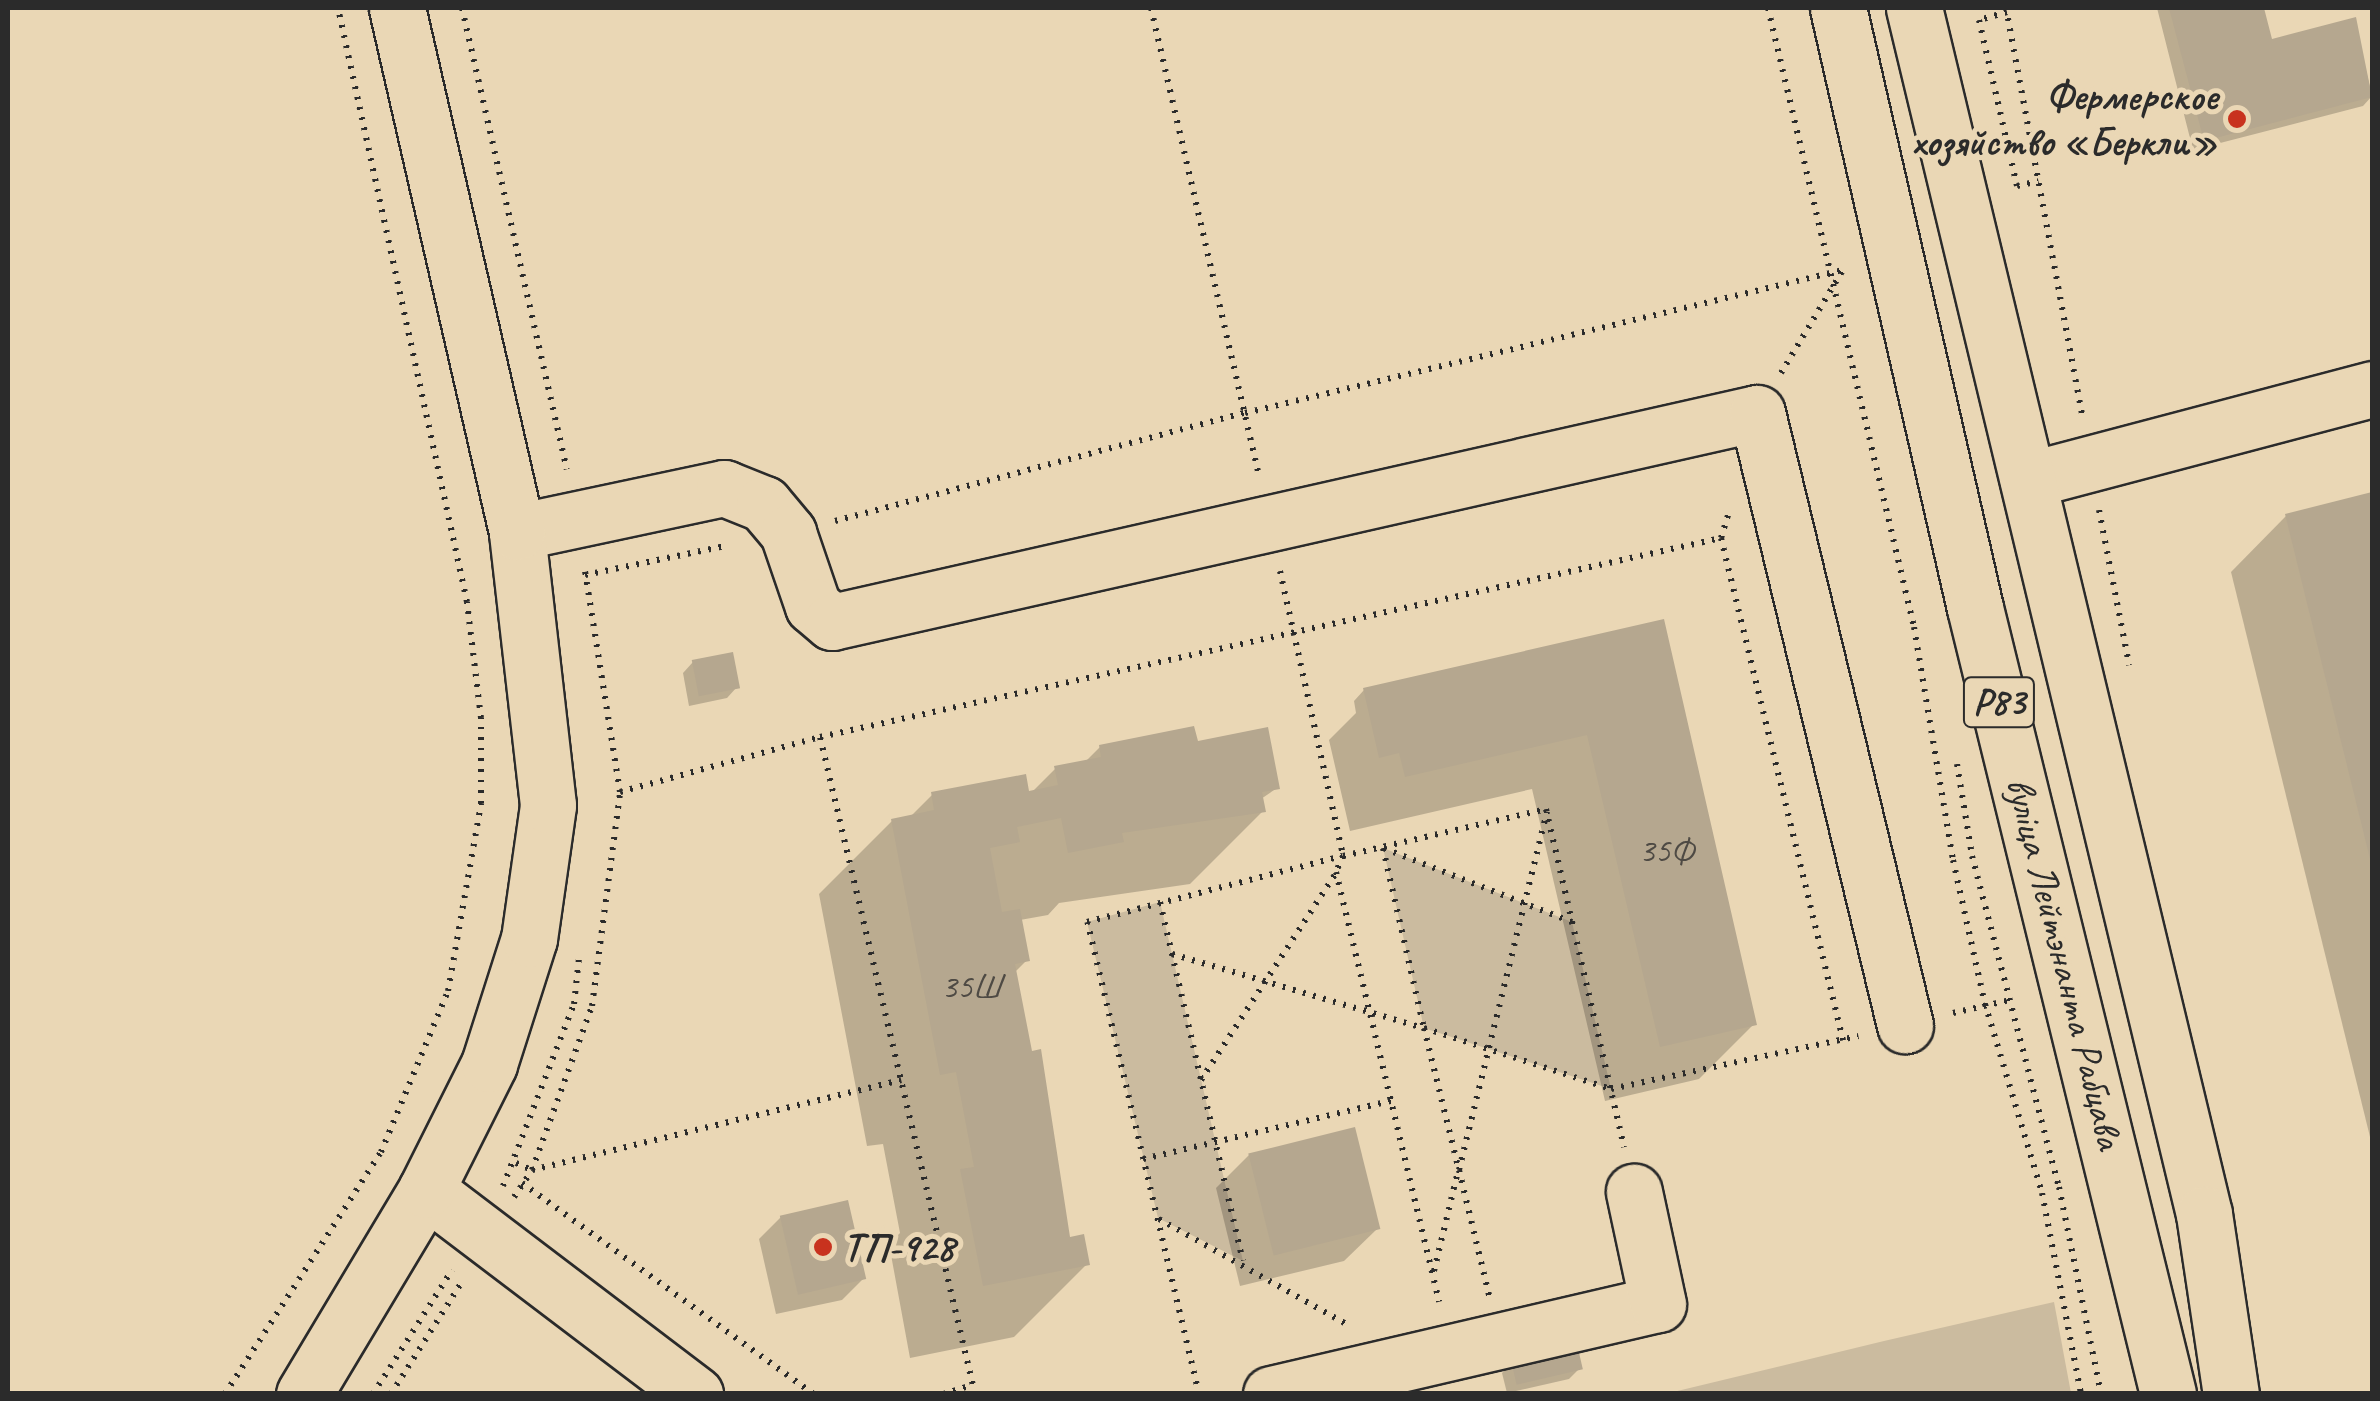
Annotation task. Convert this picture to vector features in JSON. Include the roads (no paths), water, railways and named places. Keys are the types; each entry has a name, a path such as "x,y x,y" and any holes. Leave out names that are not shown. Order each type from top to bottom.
{"main road":[{"path":"304,1394 426,1190 495,1046 529,939 548,805 518,532 397,8"},
{"name":"вуліца Лейтэнанта Рабцава","path":"1838,8 1975,608 2168,1394"},
{"name":"вуліца Лейтэнанта Рабцава","path":"1914,8 2204,1214 2231,1394"},
{"path":"2028,480 2372,389"},
{"path":"518,532 724,488 764,504 788,534 813,606 832,622 1268,519 1757,413 1906,1025"},
{"path":"426,1190 695,1394"},
{"path":"1271,1394 1658,1304 1634,1192"}],"place":[{"name":"Фермерское хозяйство «Беркли»","path":"2237,119"},
{"name":"ТП-928","path":"823,1247"}]}
